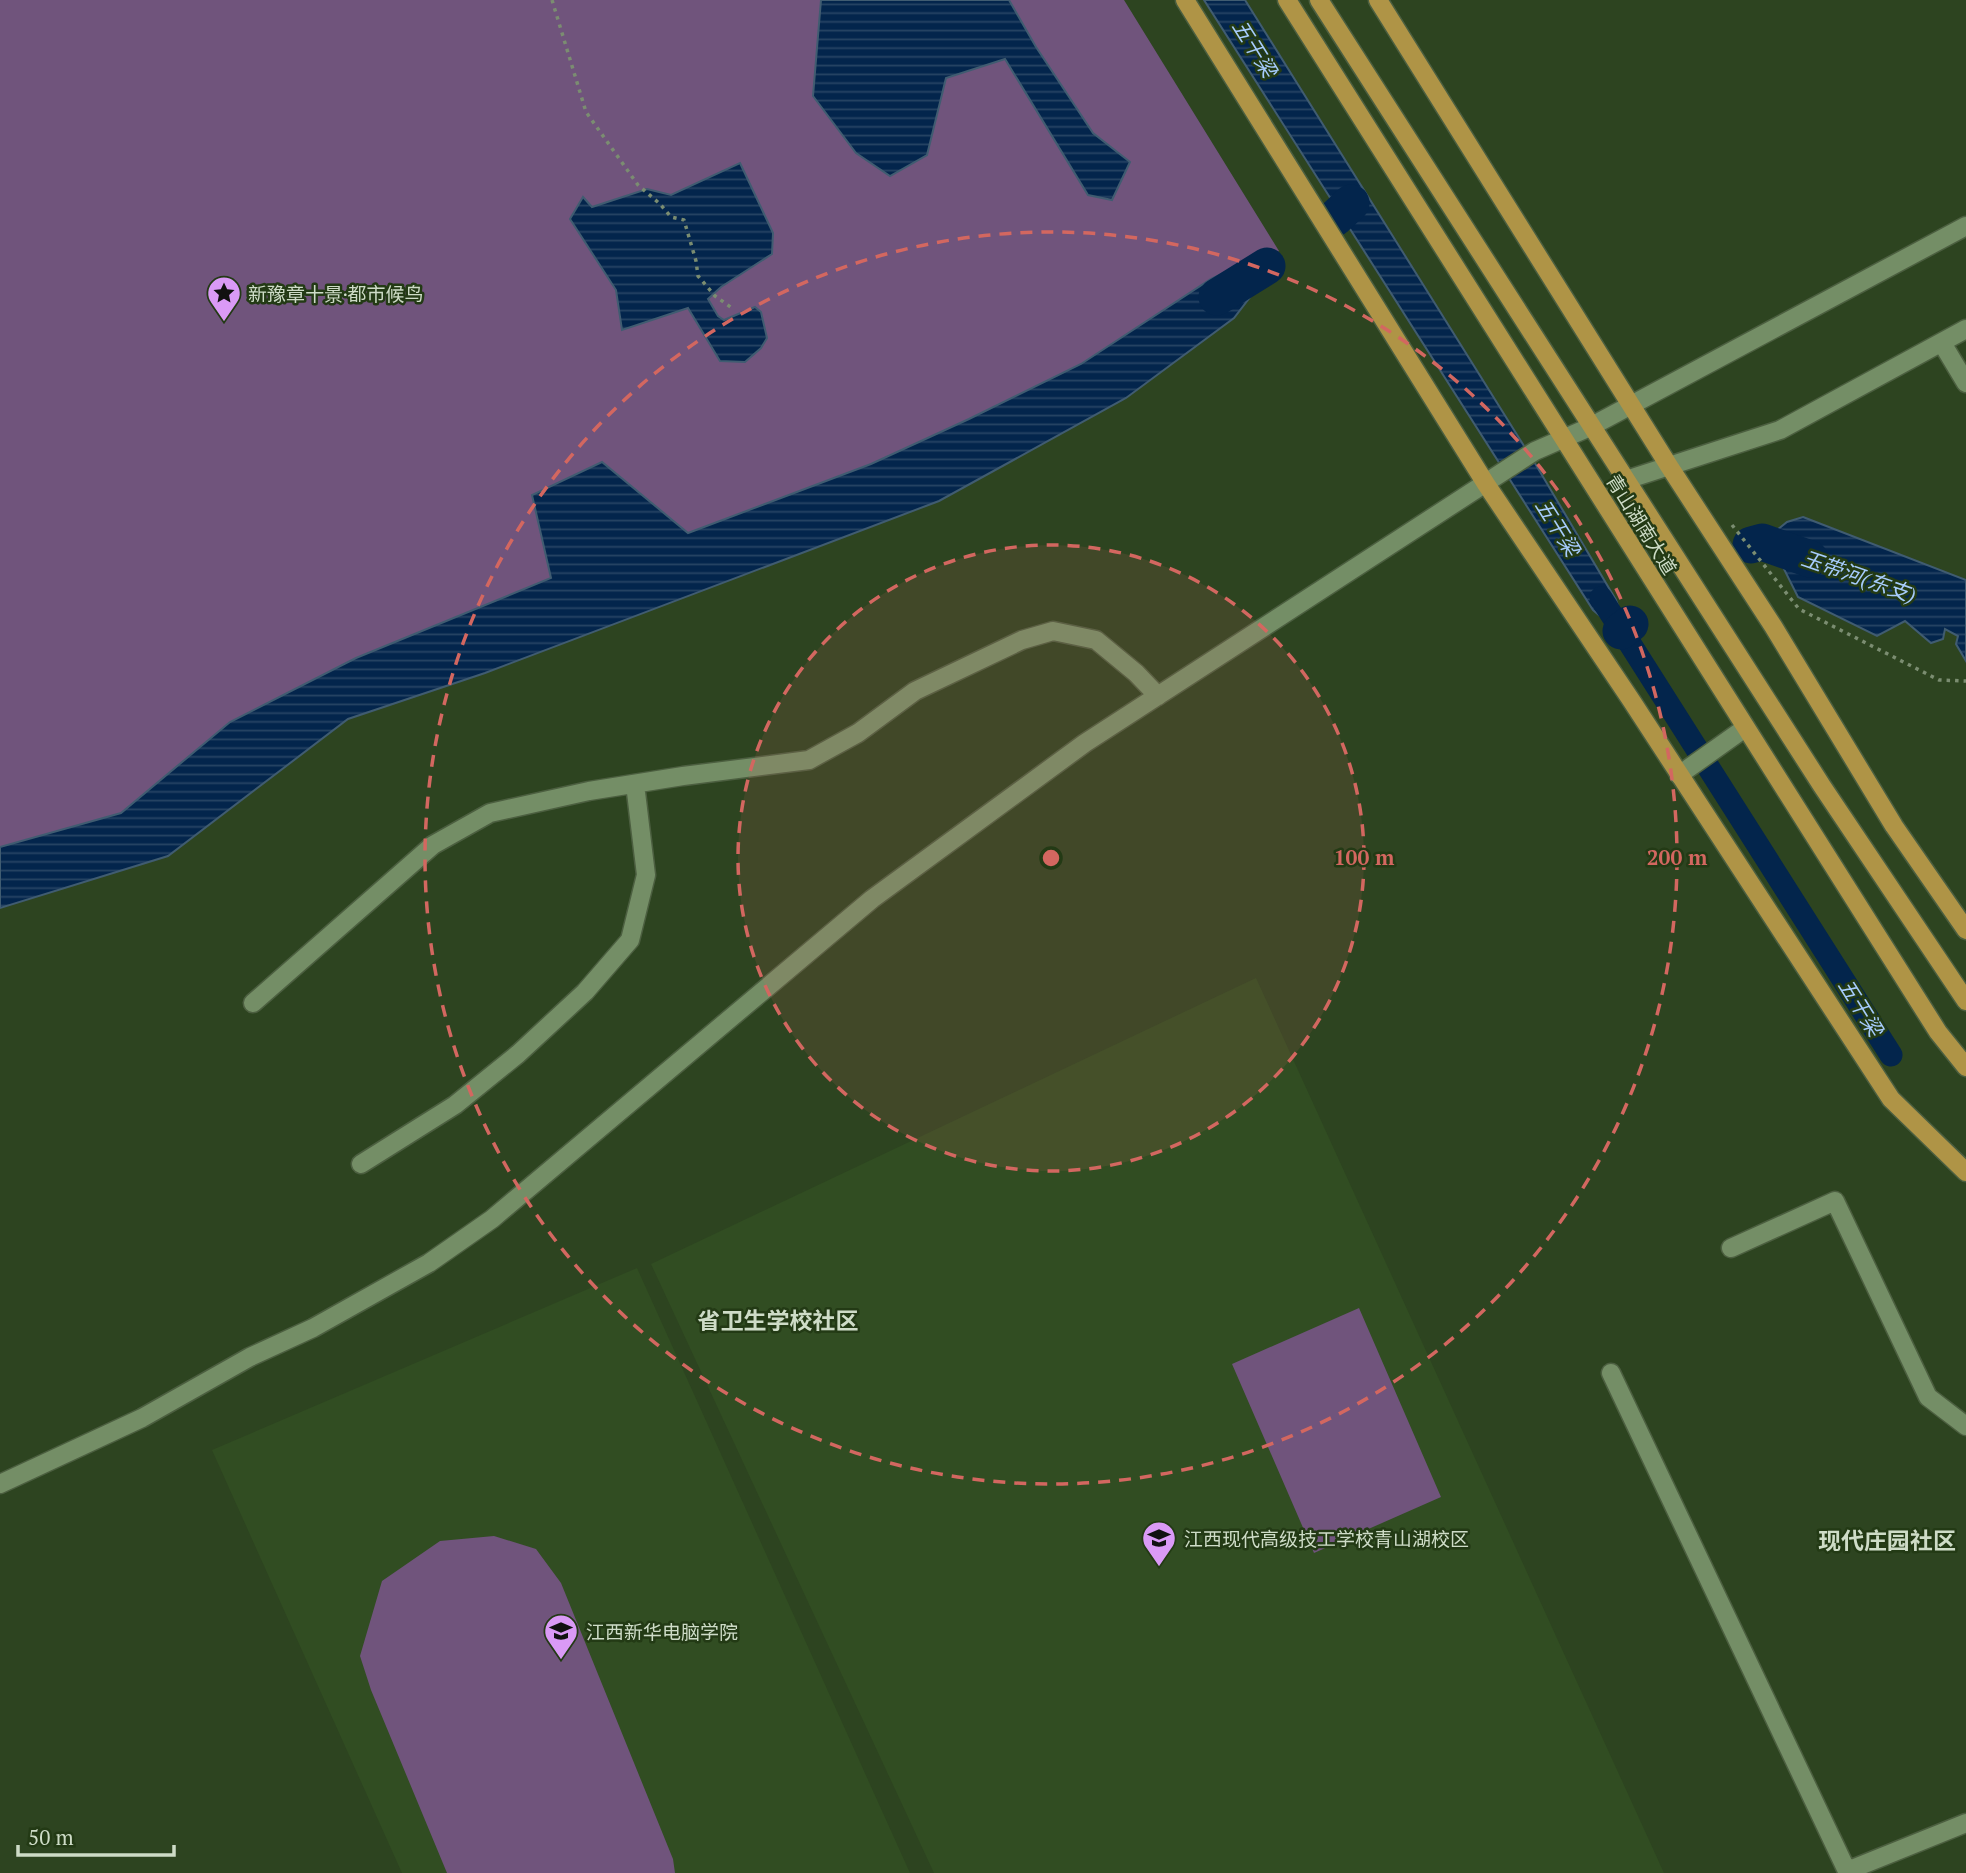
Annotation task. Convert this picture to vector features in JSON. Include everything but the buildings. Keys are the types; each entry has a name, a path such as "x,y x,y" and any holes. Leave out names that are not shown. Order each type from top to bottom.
{"main road":[{"path":"1185,0 1489,482 1682,774 1891,1099 1966,1172"},
{"name":"青山湖南大道","path":"1287,0 1745,729 1938,1032 1966,1067"},
{"name":"青山湖南大道","path":"1319,0 1822,786 1966,1001"},
{"path":"1378,0 1669,466 1773,626 1894,826 1966,929"}],"street":[{"path":"0,1484 142,1419 250,1357 313,1328 429,1264 492,1219 872,900 1085,743 1535,451 1590,427 1966,226"},
{"path":"1626,480 1780,430 1966,329"},
{"path":"1942,343 1966,383"},
{"path":"253,1003 433,845 490,813 589,791 809,760 858,733 915,691 1022,640 1053,631 1096,640 1136,673 1158,696"},
{"path":"1682,774 1745,729"},
{"path":"360,1164 455,1105 518,1054 585,992 630,940 646,875 635,784"},
{"path":"1731,1248 1835,1201 1928,1396 1966,1426"},
{"path":"1611,1373 1847,1871 1966,1824"}],"path":[{"path":"552,0 586,112 638,185 671,217 685,222 698,276 715,296 732,308"},
{"path":"1725,518 1799,609 1939,680 1966,681"}],"shaded area":[{"path":"0,0 1124,0 1279,251 952,472 324,696 0,887"},
{"name":"江西现代高级技工学校青山湖校区","path":"1256,978 1664,1873 934,1873 651,1264"},
{"name":"江西新华电脑学院","path":"637,1268 910,1873 402,1873 212,1450"},
{"path":"1359,1308 1441,1497 1314,1553 1232,1364"},
{"path":"494,1536 536,1549 561,1583 673,1859 675,1873 447,1873 371,1690 360,1656 382,1581 440,1541"}],"water":[{"path":"821,0 1009,0 1036,47 1093,133 1130,162 1112,200 1088,195 1005,59 946,78 927,155 890,176 856,153 813,96"},
{"path":"1204,0 1245,0 1536,465 1616,600 1620,611 1617,625 1593,610"},
{"path":"740,163 773,233 772,254 721,287 708,299 718,316 724,320 755,307 761,312 767,338 761,348 745,362 720,361 688,308 622,330 616,290 570,219 583,197 592,207 647,189 671,195"},
{"path":"1241,265 1261,269 1257,288 1234,318 1126,398 939,501 485,673 348,719 168,856 0,908 0,847 121,813 230,722 356,658 551,578 532,495 602,462 688,533 871,464 969,419 1081,364 1211,279"},
{"path":"1803,517 1966,580 1966,661 1956,644 1958,636 1945,629 1943,639 1931,643 1905,621 1877,636 1798,597 1781,563 1762,542 1787,522"}],"waterway":[{"path":"1335,218 1351,203"},
{"path":"1217,297 1267,266"},
{"name":"玉带河(东支)","path":"1751,545 1762,542 1810,559"},
{"name":"五干梁","path":"1601,598 1891,1055"},
{"name":"玉带河(东支)","path":"1621,631 1630,624"}],"place":[{"name":"新豫章十景·都市候鸟","path":"224,323"},
{"name":"江西现代高级技工学校青山湖校区","path":"1159,1568"},
{"name":"江西新华电脑学院","path":"561,1661"}],"district":[{"name":"省卫生学校社区","path":"778,1320"},
{"name":"现代庄园社区","path":"1887,1540"}]}
